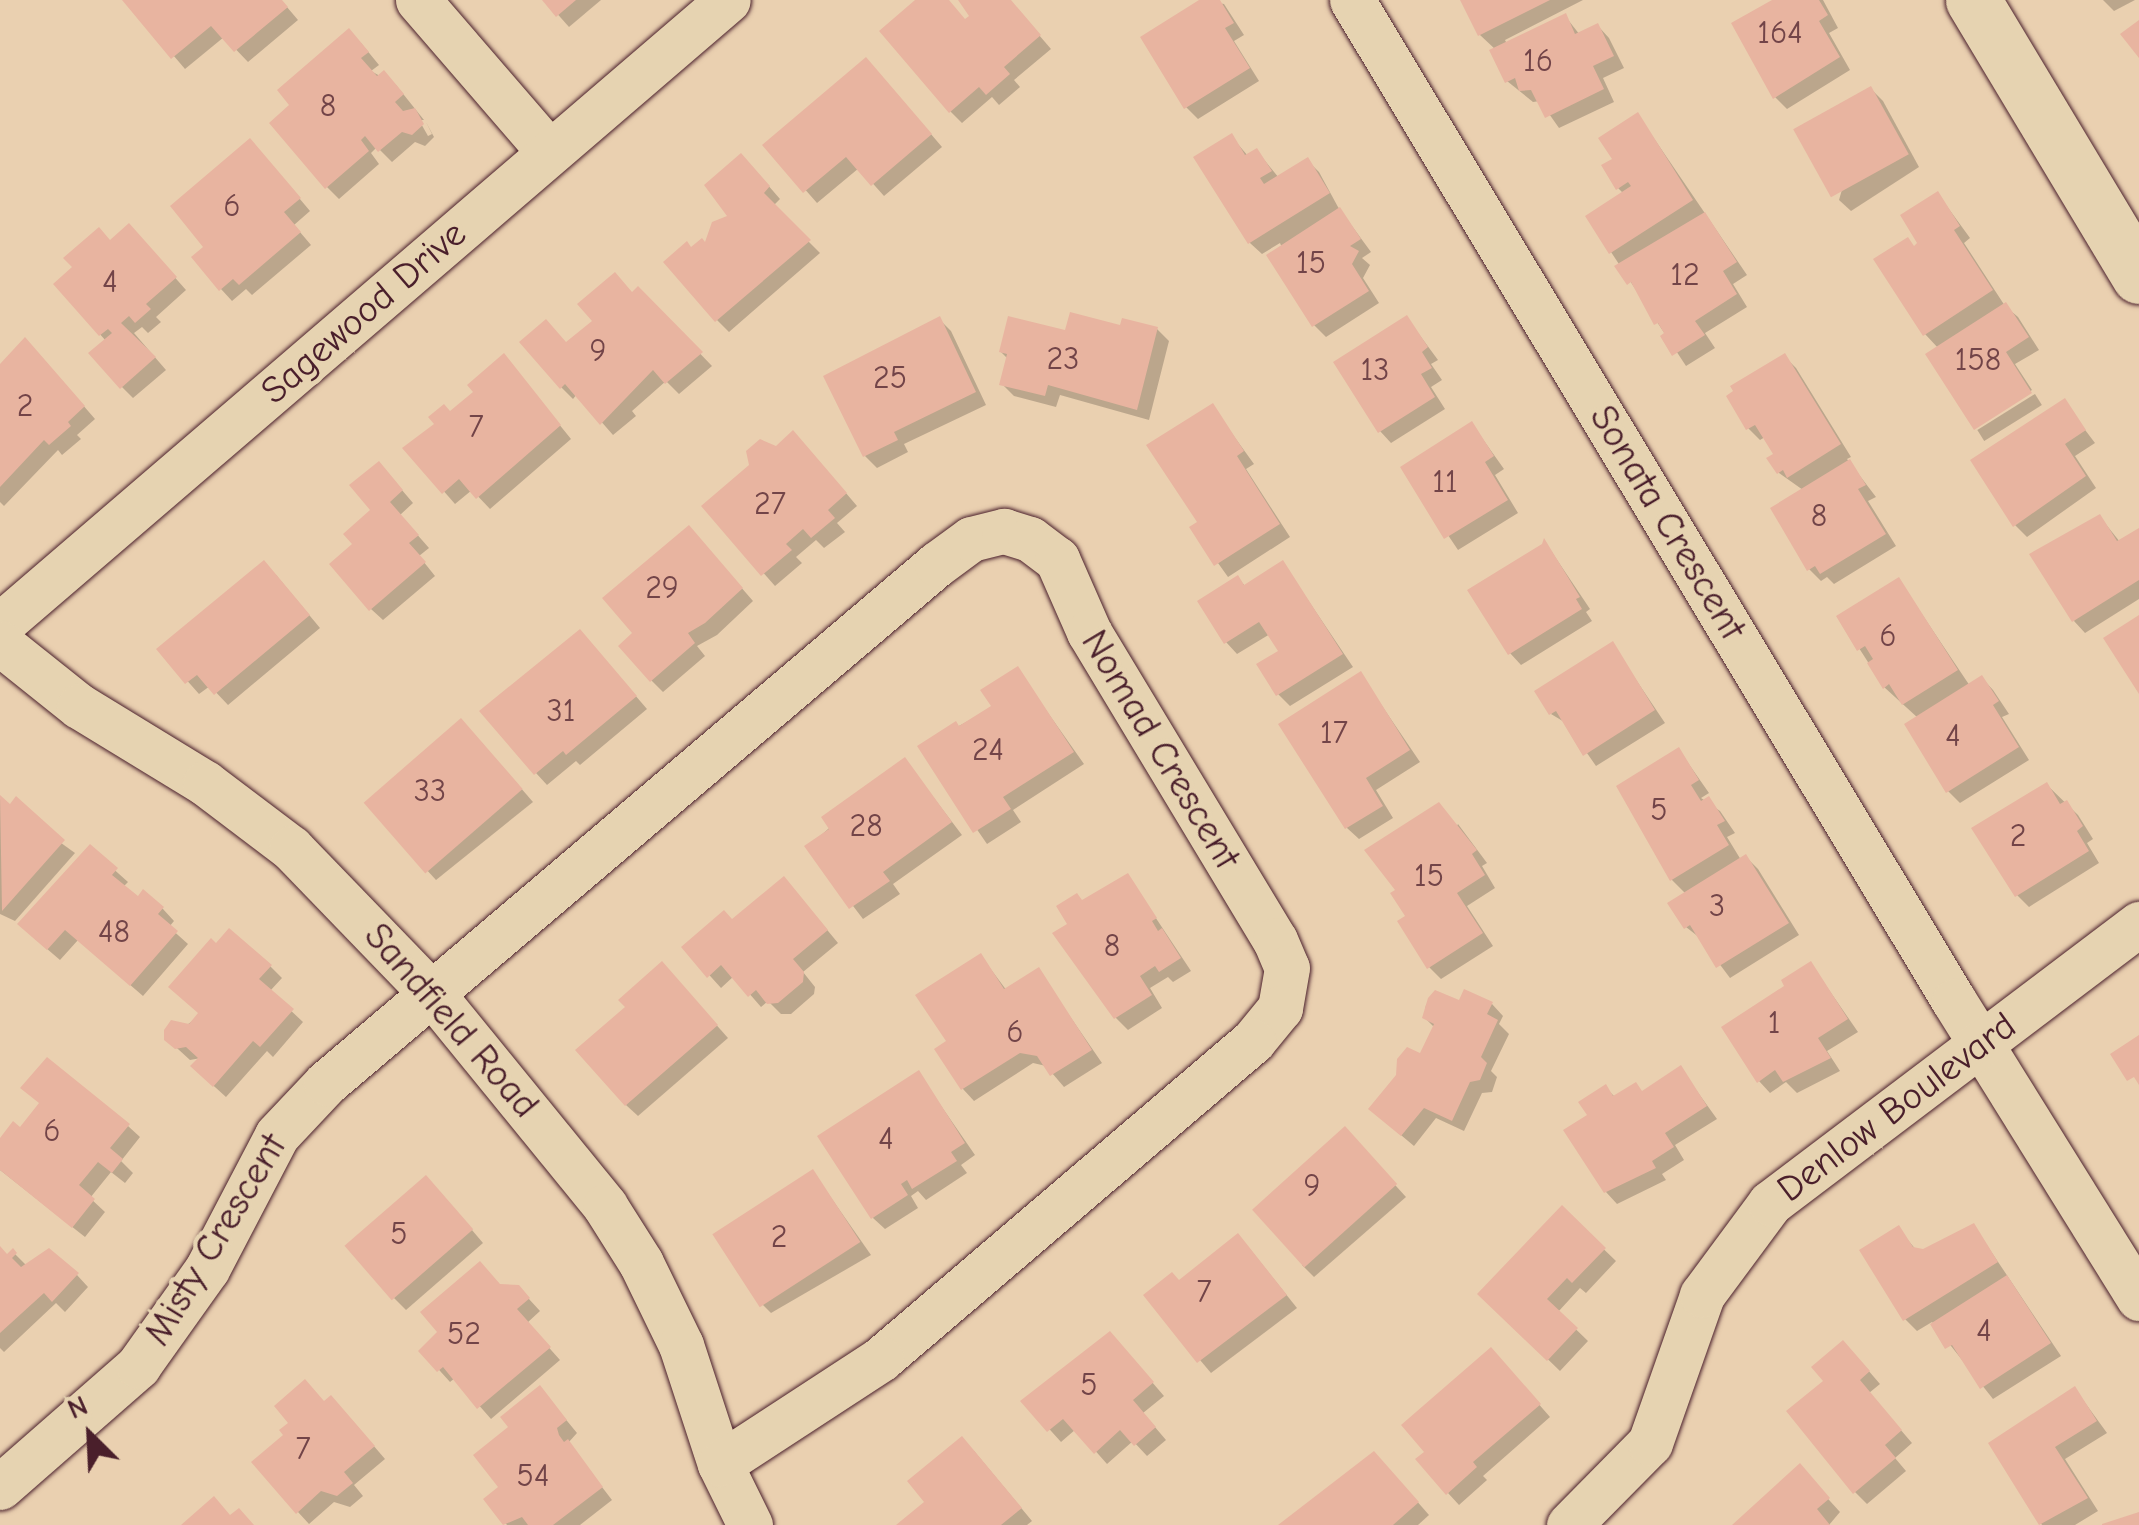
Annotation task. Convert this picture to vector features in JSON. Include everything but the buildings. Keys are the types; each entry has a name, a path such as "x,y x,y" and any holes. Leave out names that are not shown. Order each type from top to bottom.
{"street":[{"path":"418,0 549,152"},
{"name":"Sagewood Drive","path":"0,625 728,0"},
{"name":"Sonata Crescent","path":"1352,0 1981,1045 2139,1298"},
{"path":"1973,0 2139,276"},
{"name":"Nomad Crescent","path":"434,996 972,538 1004,531 1030,539 1057,558 1088,632 1275,940 1287,968 1280,1008 1253,1041 881,1360 720,1464"},
{"name":"Sandfield Road","path":"0,644 79,706 206,783 290,848 398,954 434,996 605,1206 641,1263 681,1345 720,1464 750,1525"},
{"name":"Denlow Boulevard","path":"1569,1525 1650,1443 1702,1295 1770,1203 2139,924"},
{"name":"Misty Crescent","path":"0,1487 138,1366 208,1269 277,1135 326,1083 434,996"}]}
